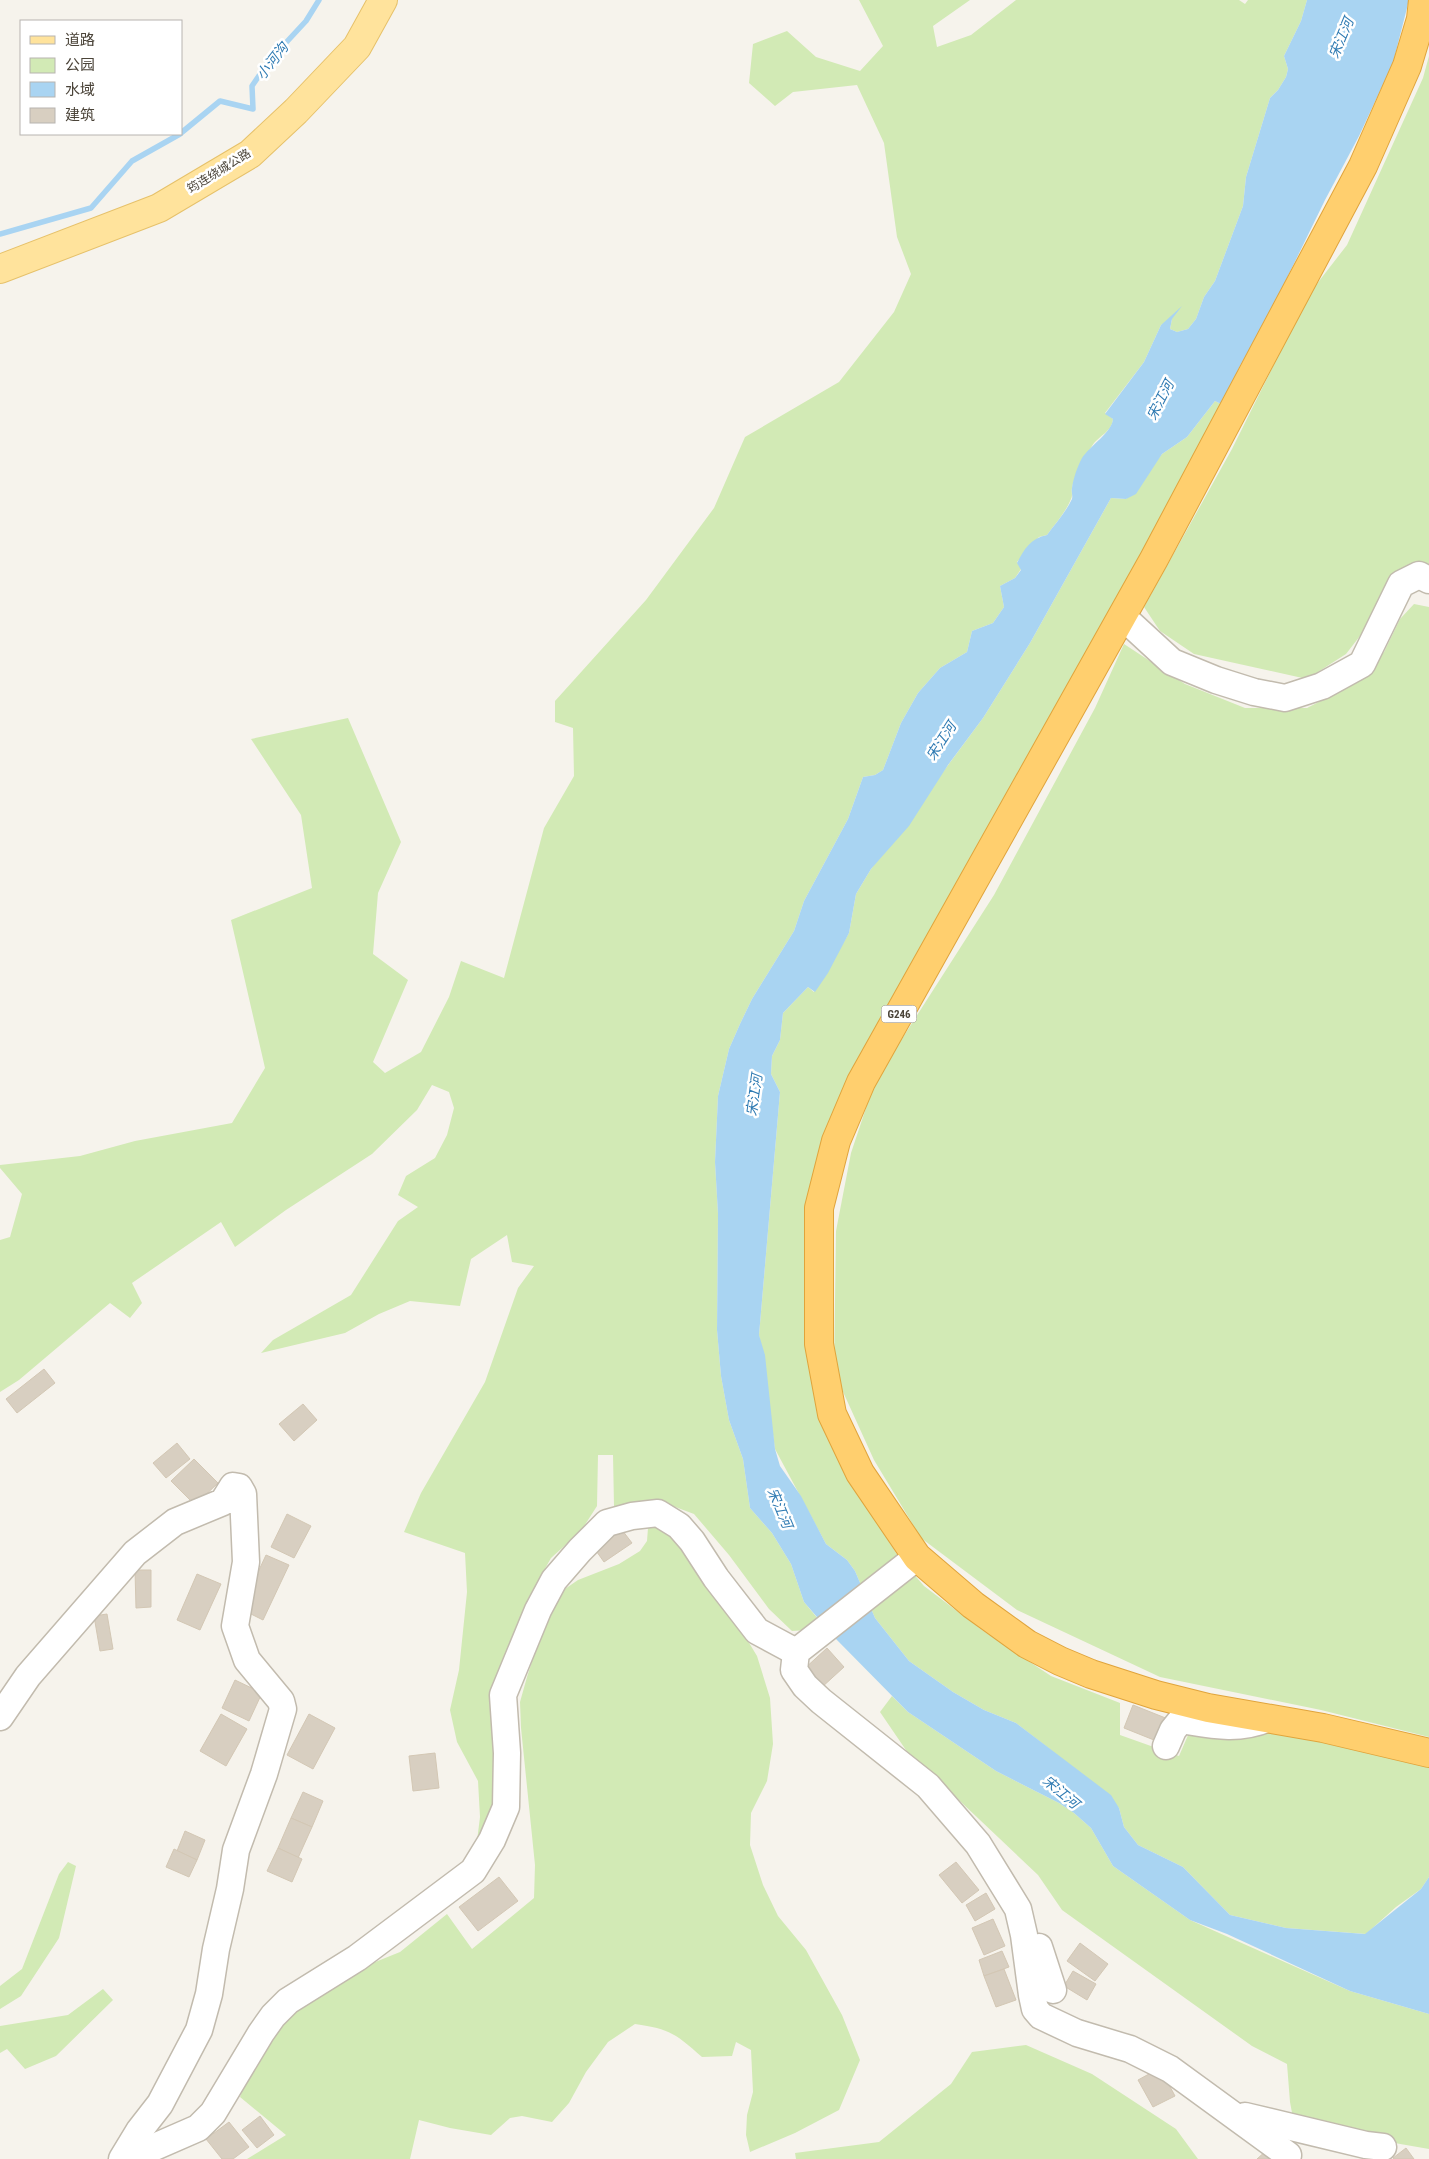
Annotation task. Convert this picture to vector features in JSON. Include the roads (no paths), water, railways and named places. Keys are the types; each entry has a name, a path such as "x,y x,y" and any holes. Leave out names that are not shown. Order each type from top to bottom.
{"highway":[{"name":"G246","path":"1423,0 1421,19 1407,66 1363,166 1122,616 861,1082 836,1141 819,1208 818,1344 832,1414 860,1473 917,1557 995,1622 1027,1644 1060,1661 1156,1695 1267,1719 1323,1728 1429,1753"}],"main road":[{"name":"筠连绕城公路","path":"0,269 159,208 250,154 296,112 357,47 383,0"}],"street":[{"path":"1122,616 1172,662 1216,680 1254,692 1285,698 1322,686 1362,664 1401,584 1419,575 1429,580"},
{"path":"0,1717 28,1676 135,1553 175,1522 223,1502 233,1486 239,1487 243,1494 246,1562 235,1626 248,1660 257,1674 282,1701 283,1709 264,1774 236,1850 209,1994 199,2030 160,2104 122,2159"},
{"path":"127,2159 198,2128 213,2113 273,2016 288,2001 358,1958 473,1871 492,1840 506,1807 507,1753 503,1695 514,1666 538,1610 554,1580 607,1523 632,1516 658,1513 679,1526 757,1631 796,1652"},
{"path":"917,1557 796,1652 794,1670 805,1686 869,1741 911,1771 928,1786 978,1844 1042,1953 1053,1990"},
{"path":"1166,1746 1173,1730 1181,1720 1228,1726 1250,1726 1267,1719"},
{"path":"1019,1914 1035,2009 1041,2016 1077,2033 1130,2049 1151,2058 1170,2069 1288,2155"},
{"path":"1232,2114 1366,2145 1383,2147"}],"water":[{"name":"宋江河","path":"1307,0 1409,0 1393,63 1359,136 1325,200 1267,319 1221,404 1215,401 1187,437 1162,454 1136,494 1126,499 1111,498 1030,643 983,718 948,765 909,826 871,869 856,894 849,933 828,973 815,992 808,987 783,1013 780,1040 772,1056 771,1074 780,1092 759,1335 765,1355 775,1449 780,1466 801,1496 826,1544 847,1560 855,1571 875,1618 909,1661 953,1692 984,1710 1016,1723 1111,1795 1119,1808 1124,1827 1138,1845 1183,1867 1230,1915 1286,1928 1365,1934 1421,1889 1429,1877 1429,2014 1350,1991 1227,1934 1190,1920 1113,1866 1091,1828 1074,1813 1059,1803 996,1771 908,1712 836,1639 804,1602 791,1564 772,1533 750,1508 743,1459 729,1420 721,1376 717,1330 718,1214 715,1162 718,1096 729,1049 740,1024 752,999 794,931 804,901 848,819 863,777 875,775 883,770 901,723 918,693 940,668 967,652 972,631 993,623 1004,607 1000,586 1015,578 1021,570 1017,563 1025,549 1032,541 1047,535 1067,509 1072,499 1073,480 1080,461 1112,424 1113,419 1105,414 1144,362 1161,325 1182,306 1172,319 1170,329 1177,332 1188,329 1196,319 1204,297 1215,281 1243,206 1246,177 1270,98 1278,90 1286,77 1288,69 1284,56 1301,21"}],"waterway":[{"name":"小河沟","path":"182,132 220,101 253,109 252,86 269,61 306,21 319,0"},
{"name":"小河沟","path":"0,234 91,208 132,161 178,135"}]}
